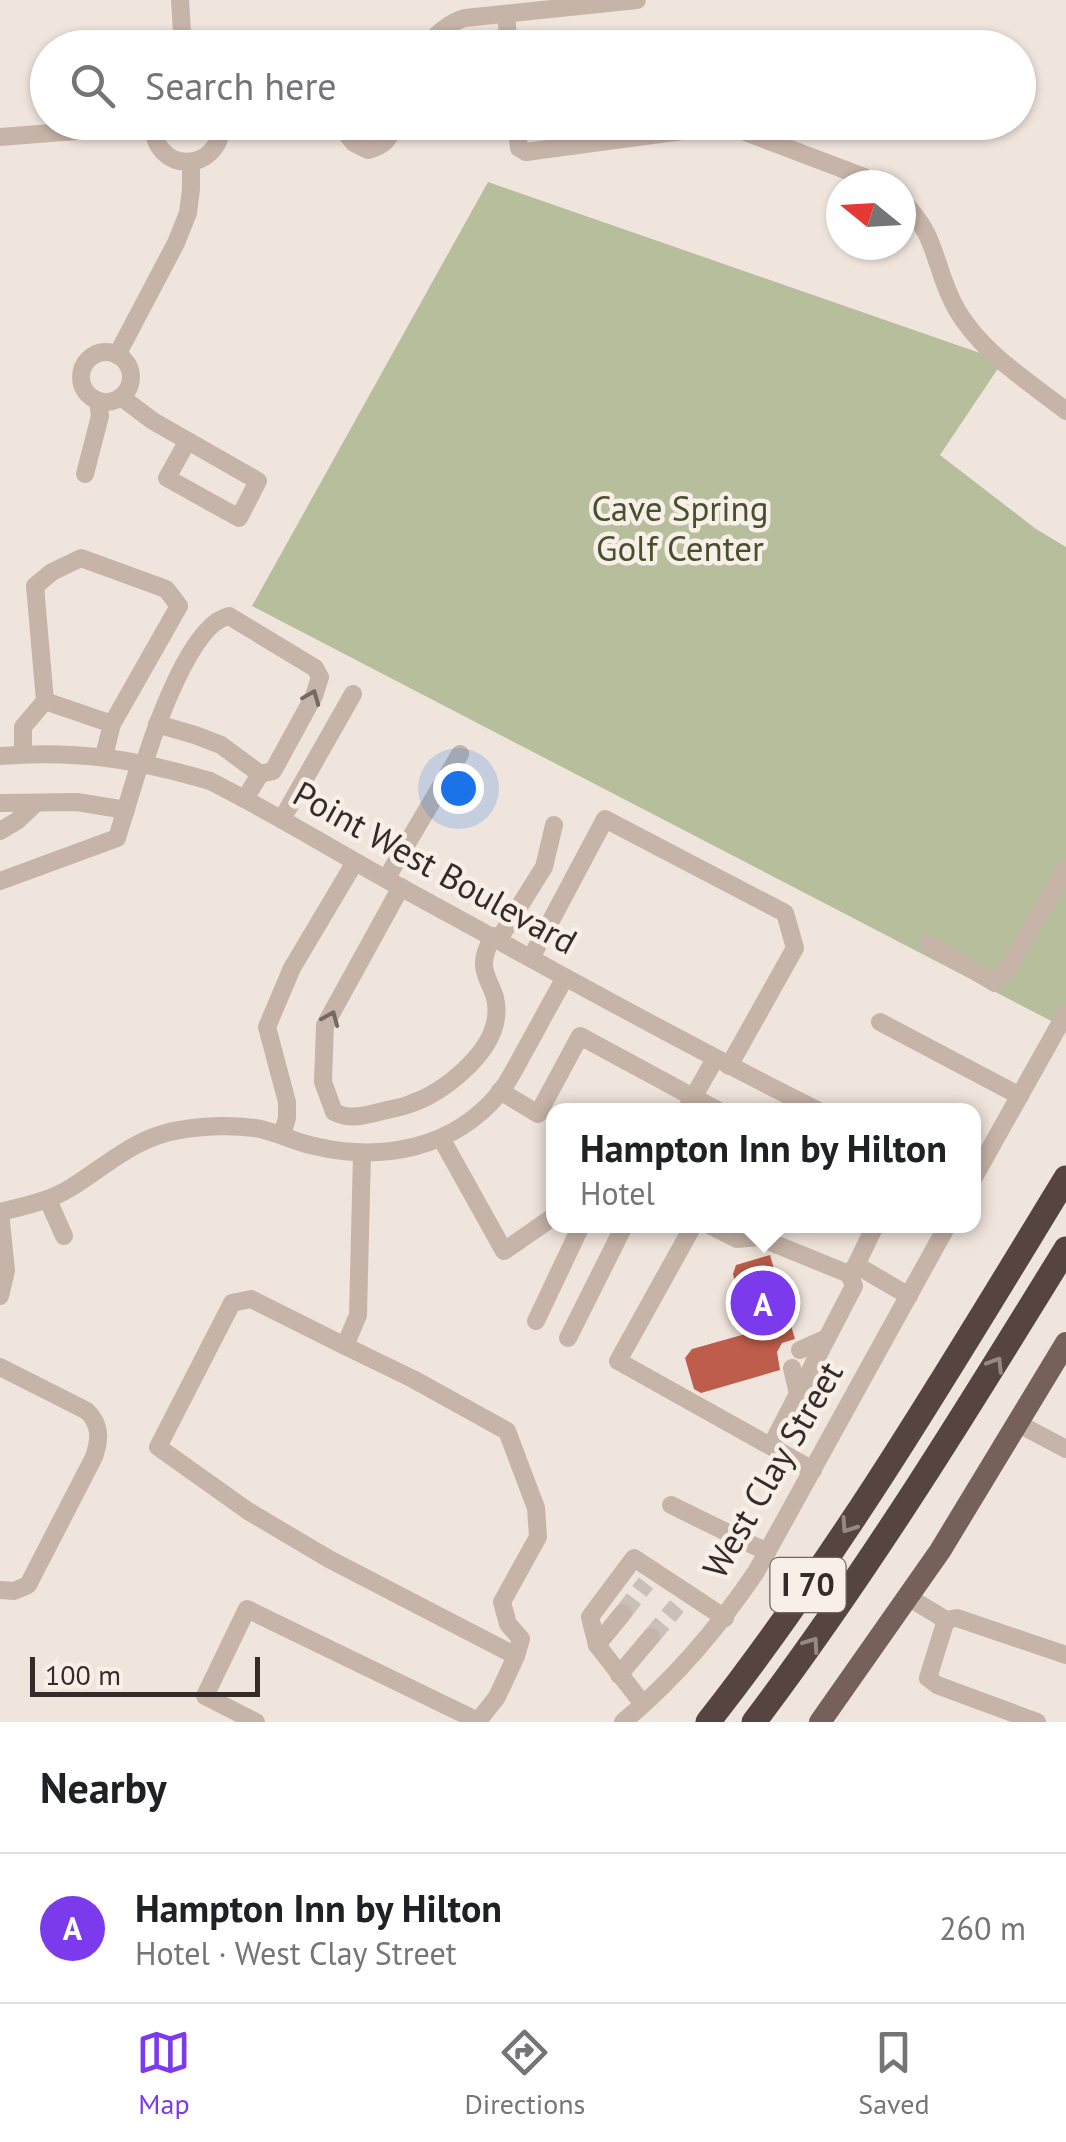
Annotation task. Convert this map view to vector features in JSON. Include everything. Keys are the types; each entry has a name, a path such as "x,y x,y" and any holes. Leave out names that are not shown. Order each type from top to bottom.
{"highway":[{"name":"I 70","path":"708,1722 869,1496 1066,1178"},
{"name":"I 70","path":"754,1722 901,1514 1066,1249"}],"main road":[{"path":"824,1721 940,1551 1066,1343"}],"street":[{"path":"180,0 182,30"},
{"path":"444,30 458,20 464,9 506,14 638,0"},
{"path":"506,14 507,30"},
{"path":"0,137 30,134"},
{"path":"156,140 163,153 181,162 191,162 211,153 219,140"},
{"path":"352,140 368,150 388,140"},
{"path":"518,140 519,148 526,152 616,140"},
{"path":"767,140 846,170"},
{"path":"117,355 188,213 191,162"},
{"path":"916,217 924,226 947,290 968,327 982,343 1066,411"},
{"path":"101,353 117,355 124,360 130,383 121,397 98,401 84,391 82,368 101,353"},
{"path":"121,397 187,442 258,481 240,518 167,478 187,442"},
{"path":"85,474 100,416 98,401"},
{"path":"23,754 23,727 45,702 35,586 52,572 81,558 166,589 179,606 112,724 104,756"},
{"path":"0,881 117,838 164,706 198,641 211,625 229,616 316,668 320,677 314,696 273,771 260,774 245,798"},
{"path":"282,820 353,694"},
{"path":"45,702 112,724"},
{"path":"157,724 221,745 260,774"},
{"path":"345,1346 358,1315 353,1153 323,1082 326,1025 460,754"},
{"name":"Point West Boulevard","path":"0,756 104,756 210,781 565,978 803,1103"},
{"path":"0,803 78,802 126,810"},
{"path":"0,830 17,822 36,803"},
{"path":"531,958 605,819 785,913 795,948 722,1062 691,1103"},
{"path":"340,1115 410,1104 456,1078 481,1050 496,1021 495,997 483,969 484,954 544,867 554,825"},
{"path":"282,1135 287,1102 268,1027 292,968 356,862"},
{"path":"928,943 996,983 1066,868"},
{"path":"0,1296 6,1271 0,1212 48,1200 148,1138 177,1130 256,1128 310,1146 353,1153 414,1148 441,1138 480,1113 500,1092 565,978"},
{"path":"981,1166 1066,1014"},
{"path":"880,1022 1020,1096"},
{"path":"552,1103 580,1036 688,1103"},
{"path":"500,1092 546,1118"},
{"path":"441,1138 504,1251 546,1222"},
{"path":"48,1200 64,1236"},
{"path":"536,1321 578,1233"},
{"path":"568,1338 620,1233"},
{"path":"689,1233 618,1362 812,1470"},
{"path":"725,1233 737,1239 758,1237 853,1270 908,1296"},
{"path":"771,1446 854,1286 853,1270 872,1233"},
{"name":"West Clay Street","path":"623,1722 664,1686 725,1618 767,1552 944,1233"},
{"path":"256,1722 205,1696 247,1608 477,1722 497,1697 516,1656 521,1639 508,1624 502,1602 538,1537 536,1508 506,1431 252,1299 232,1303 158,1447 248,1510 330,1559 516,1656"},
{"path":"800,1350 827,1338"},
{"path":"0,1367 87,1411 96,1420 100,1439 28,1585 14,1592 0,1590"},
{"path":"792,1368 798,1394"},
{"path":"1017,1423 1066,1449"},
{"path":"671,1505 767,1552"},
{"path":"643,1704 597,1646 590,1617 634,1558 650,1578 682,1600 725,1618"},
{"path":"908,1598 946,1620 957,1618 1066,1655"},
{"path":"597,1646 623,1613"},
{"path":"946,1620 928,1678 936,1685 1037,1722"},
{"path":"619,1674 651,1637"}],"green space":[{"name":"Cave Spring Golf Center","path":"488,182 1003,361 940,455 1036,529 1066,547 1066,1013 1059,1025 252,606"}],"building":[{"path":"770,1255 795,1339 782,1343 777,1352 780,1370 701,1393 694,1389 685,1358 692,1349 749,1333 733,1274 736,1265"}],"tunnel":[{"path":"623,1613 646,1583"},
{"path":"651,1637 677,1606"}],"place":[{"name":"Hampton Inn by Hilton","path":"763,1303"}]}
